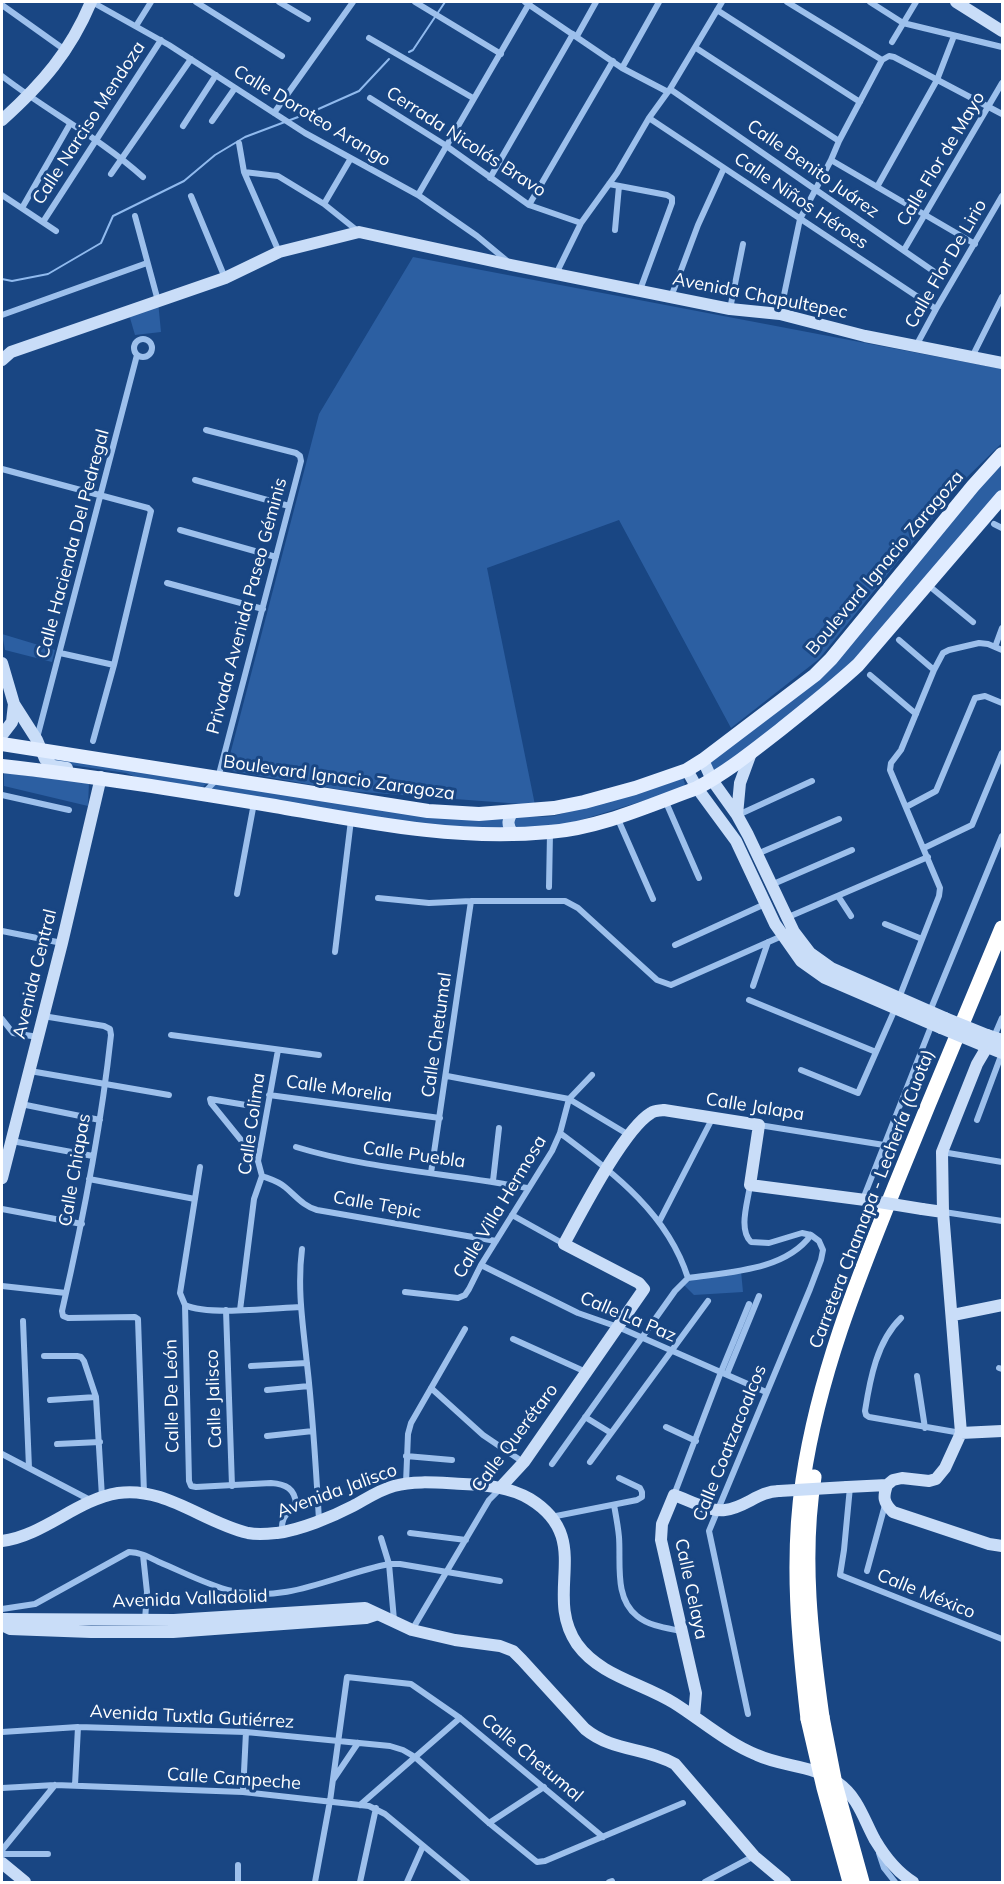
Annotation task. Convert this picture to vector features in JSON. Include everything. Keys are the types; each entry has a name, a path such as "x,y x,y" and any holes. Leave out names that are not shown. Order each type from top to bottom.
{"highway":[{"name":"Carretera Chamapa - Lechería (Cuota)","path":"850,1882 824,1788 797,1600 798,1536 803,1482 819,1395 834,1345 869,1249 1002,928"},
{"name":"Carretera Chamapa - Lechería (Cuota)","path":"862,1882 815,1718 808,1578 813,1481 830,1397 843,1348 876,1260 1002,953"}],"main road":[{"name":"Boulevard Ignacio Zaragoza","path":"2,744 39,745 218,778 428,811 462,814 513,812 584,802 635,788 687,770 808,681 831,659 1002,454"},
{"name":"Boulevard Ignacio Zaragoza","path":"2,766 101,777 351,820 455,834 518,834 570,830 697,788 751,753 858,665 1002,497"}],"street":[{"name":"Calle Doroteo Arango","path":"92,2 161,40 305,133 417,195 477,236 511,265"},
{"path":"2,120 28,97 67,51 92,2"},
{"path":"136,27 151,2"},
{"path":"196,2 282,56"},
{"path":"279,2 308,19"},
{"path":"275,114 353,2"},
{"path":"415,2 501,54"},
{"path":"417,195 501,54 528,2"},
{"name":"Calle Benito Juárez","path":"528,2 622,68 669,91 939,275"},
{"path":"490,178 596,2"},
{"path":"622,68 659,2"},
{"path":"556,274 581,223 669,91 722,2"},
{"path":"787,2 882,60"},
{"path":"870,2 903,23 1002,47"},
{"path":"892,42 916,2"},
{"path":"956,2 1002,31"},
{"path":"2,5 67,51"},
{"path":"717,10 860,102"},
{"path":"877,187 937,80 954,36"},
{"path":"369,38 473,98"},
{"name":"Calle Narciso Mendoza","path":"43,222 161,40"},
{"path":"696,48 839,141"},
{"path":"780,314 800,219 882,60 889,56 894,57 1002,114"},
{"path":"111,174 191,59"},
{"path":"529,205 613,61"},
{"path":"183,126 216,75"},
{"path":"2,76 28,97 122,158 143,177"},
{"name":"Calle Flor de Mayo","path":"904,250 1002,83"},
{"path":"212,121 235,88"},
{"name":"Cerrada Nicolás Bravo","path":"370,98 445,145 529,205 581,223"},
{"name":"Calle Niños Héroes","path":"650,118 936,309"},
{"path":"22,208 70,124"},
{"path":"239,144 244,172 279,252"},
{"path":"324,204 351,158"},
{"path":"831,160 975,244"},
{"path":"671,297 698,225 724,168"},
{"path":"244,172 278,176 324,204 359,232"},
{"path":"609,184 667,195 672,198 672,204 640,290"},
{"path":"615,230 619,186"},
{"path":"2,195 56,231"},
{"path":"191,196 225,278"},
{"name":"Calle Flor De Lirio","path":"916,347 1002,196"},
{"path":"135,216 158,301"},
{"path":"2,360 11,352 225,278 279,252 359,232"},
{"name":"Avenida Chapultepec","path":"359,232 730,309 780,314 916,347 1002,363"},
{"path":"730,309 743,244"},
{"path":"2,315 147,263"},
{"path":"972,357 1002,297"},
{"name":"Calle Hacienda Del Pedregal","path":"39,745 60,653 137,355"},
{"name":"Privada Avenida Paseo Géminis","path":"203,794 218,778 301,461 300,456 296,453 206,430"},
{"path":"2,469 148,508 151,511 93,741"},
{"path":"195,480 289,506"},
{"path":"994,524 1002,528"},
{"path":"180,530 276,557"},
{"path":"167,583 263,609"},
{"path":"928,584 973,622"},
{"path":"995,647 1002,628"},
{"path":"899,640 934,670"},
{"path":"801,1070 858,1093 897,1004 939,896 938,881 890,766 900,753 934,670 946,651 979,643 1002,650"},
{"path":"60,653 114,665"},
{"path":"2,663 14,704 45,759 53,766 134,777 145,784"},
{"path":"870,675 916,714"},
{"path":"906,807 936,791 975,698 985,696 1002,703"},
{"path":"2,735 12,722 14,704"},
{"path":"737,815 740,783 751,753"},
{"path":"924,848 972,825 1002,753"},
{"path":"703,760 712,780 737,815 786,918 802,944 819,961 873,994"},
{"path":"687,770 697,788 736,840 782,936 793,952 812,970 825,978 873,994 994,1044"},
{"name":"Avenida Central","path":"2,1178 62,944 101,777"},
{"path":"737,815 812,781"},
{"path":"2,795 69,810"},
{"path":"665,800 699,878"},
{"path":"237,894 254,803"},
{"path":"513,812 509,817 508,825 513,832 518,834"},
{"path":"616,816 653,899"},
{"path":"757,855 838,819"},
{"path":"335,952 351,820"},
{"path":"549,887 550,832"},
{"path":"868,1200 885,1145 937,1020 1002,837"},
{"path":"770,885 852,850"},
{"path":"786,918 928,857"},
{"path":"838,896 850,916"},
{"path":"378,898 429,903 558,900 572,904 657,980 671,985 782,936"},
{"name":"Calle Chetumal","path":"431,1173 447,1077 471,901"},
{"path":"675,945 765,904"},
{"path":"885,924 922,939"},
{"path":"2,931 62,944"},
{"path":"753,986 768,942"},
{"path":"749,1000 876,1052"},
{"name":"Calle Chiapas","path":"43,1016 104,1026 110,1029 106,1083 100,1120 82,1224 62,1311 63,1316 68,1318 135,1317 138,1319 144,1493"},
{"path":"976,1120 1002,1018"},
{"path":"2,1019 13,1033 38,1037"},
{"path":"171,1035 319,1055"},
{"path":"867,1571 885,1504 884,1495 887,1485 893,1480 902,1478 929,1481 942,1475 961,1433 943,1212 942,1152 977,1064 994,1044"},
{"name":"Calle Colima","path":"240,1310 254,1199 262,1176 258,1161 278,1050"},
{"path":"29,1071 170,1095"},
{"path":"569,1099 592,1075"},
{"path":"447,1077 569,1099 629,1135 564,1244 512,1215"},
{"name":"Calle Morelia","path":"269,1095 440,1118"},
{"path":"246,1105 210,1099 258,1161"},
{"name":"Calle Villa Hermosa","path":"405,1292 458,1298 465,1295 481,1264 561,1133 569,1099"},
{"path":"21,1104 100,1120"},
{"name":"Calle Jalapa","path":"629,1135 645,1117 654,1111 664,1110 885,1145"},
{"path":"660,1222 712,1119"},
{"path":"552,1464 675,1291 687,1278 757,1266 773,1261 803,1246 811,1235 802,1233 769,1243 751,1242 746,1237 744,1230 759,1125"},
{"path":"493,1181 499,1128"},
{"path":"561,1133 607,1169 660,1222 681,1256 687,1278"},
{"path":"11,1141 93,1156"},
{"name":"Calle Puebla","path":"296,1147 342,1160 493,1181 527,1188"},
{"path":"942,1152 1002,1162"},
{"name":"Calle De León","path":"200,1167 180,1293 185,1305 189,1481 191,1486 213,1488 232,1486"},
{"name":"Calle Tepic","path":"262,1176 283,1185 308,1207 317,1210 496,1241"},
{"path":"89,1179 195,1199"},
{"path":"750,1185 868,1200 1002,1221"},
{"path":"2,1209 82,1224"},
{"name":"Calle Coatzacoalcos","path":"748,1714 710,1538 711,1524 821,1260 823,1250 819,1240 811,1235"},
{"name":"Calle Querétaro","path":"412,1630 489,1500 524,1462 644,1289 639,1283 564,1244"},
{"path":"302,1249 299,1281 300,1307 314,1431 319,1520"},
{"name":"Calle La Paz","path":"481,1264 578,1313 618,1327 766,1392"},
{"path":"2,1286 66,1293"},
{"path":"724,1373 759,1296"},
{"path":"590,1462 708,1301"},
{"path":"724,1373 749,1304"},
{"path":"185,1305 191,1308 226,1310 300,1307"},
{"path":"953,1315 1002,1305"},
{"name":"Calle Jalisco","path":"226,1310 232,1486"},
{"path":"902,1318 888,1335 873,1370 866,1415 961,1433 1002,1431"},
{"path":"22,1321 29,1467"},
{"path":"406,1484 406,1456 411,1423 465,1329"},
{"path":"513,1339 586,1372"},
{"path":"2,1454 97,1499 100,1442 96,1397 81,1357 44,1356"},
{"path":"251,1366 307,1363"},
{"name":"Calle Celaya","path":"694,1716 696,1693 660,1532 724,1373"},
{"path":"917,1376 925,1428"},
{"path":"267,1390 309,1386"},
{"path":"431,1388 483,1436 524,1462"},
{"path":"50,1400 96,1397"},
{"path":"585,1417 611,1433"},
{"path":"666,1427 696,1441"},
{"path":"267,1436 314,1431"},
{"path":"57,1444 100,1442"},
{"path":"406,1456 452,1460"},
{"path":"550,1518 637,1500 642,1497 640,1488 619,1478"},
{"path":"232,1486 272,1483 290,1488 296,1496 296,1504 281,1522 282,1532"},
{"name":"Avenida Jalisco","path":"2,1541 25,1536 97,1499 115,1494 144,1493 168,1500 251,1534 282,1532 343,1511 379,1492 406,1484 478,1485 500,1488 528,1498 550,1518 564,1543 566,1554 562,1601 564,1616 578,1645 599,1665 668,1699 756,1755 807,1768 840,1784 853,1797 890,1861 903,1876 913,1882"},
{"path":"674,1495 717,1510 726,1510 762,1494 779,1491 887,1485"},
{"name":"Calle México","path":"849,1487 840,1575 1002,1639"},
{"path":"885,1504 893,1512 903,1517 1002,1546"},
{"path":"614,1505 619,1538 620,1581 628,1608 638,1618 651,1624 682,1631"},
{"path":"410,1533 466,1540"},
{"path":"381,1538 389,1564 394,1620"},
{"path":"2,1609 35,1604 129,1552 143,1555 220,1587 244,1593 269,1595 293,1592 389,1564 500,1581"},
{"path":"143,1555 147,1608 145,1620"},
{"name":"Avenida Valladolid","path":"2,1625 174,1620 365,1608 412,1630 455,1640 500,1646 513,1652 596,1738 607,1744 664,1757 675,1764 754,1856 785,1882"},
{"name":"Avenida Valladolid","path":"2,1625 91,1632 173,1632 366,1618 378,1614"},
{"path":"315,1882 330,1801 347,1677 411,1684 460,1718"},
{"name":"Calle Chetumal","path":"360,1805 460,1718 603,1837"},
{"path":"75,1785 78,1727"},
{"name":"Avenida Tuxtla Gutiérrez","path":"2,1732 78,1727 246,1732 390,1746 415,1757 537,1862 603,1837"},
{"path":"243,1792 246,1732"},
{"path":"333,1780 358,1743"},
{"path":"2,1852 55,1785"},
{"name":"Calle Campeche","path":"2,1788 75,1785 243,1792 376,1808 467,1882"},
{"path":"489,1823 544,1787"},
{"path":"603,1837 683,1803"},
{"path":"360,1882 376,1808"},
{"name":"Avenida Jalisco","path":"876,1840 880,1857 895,1882"},
{"path":"406,1882 423,1846"},
{"path":"2,1852 48,1854"},
{"path":"705,1882 754,1856"},
{"path":"2,1863 25,1882"},
{"path":"238,1865 238,1882"}],"shaded area":[{"path":"413,257 1002,369 1002,443 962,482 819,659 731,728 619,520 487,568 535,805 348,791 226,770 319,414"},
{"path":"158,301 161,332 135,335 128,311"},
{"path":"1002,461 1002,492 845,675 716,771 713,769 710,762 793,698"},
{"path":"2,634 55,650 52,662 5,650"},
{"path":"47,752 211,779 203,787 146,781 126,773 57,763"},
{"path":"4,773 89,783 88,806 4,786"},
{"path":"683,778 685,784 682,789 558,827 513,830 510,817 554,816"},
{"path":"218,780 508,814 506,831 465,831 211,791"},
{"path":"741,1271 743,1292 694,1295 684,1285 689,1279"}],"waterway":[{"path":"409,52 413,50 445,2"},
{"path":"2,279 12,281 48,274 101,243 113,216 184,181 215,155 245,137 359,91 389,59"}]}
